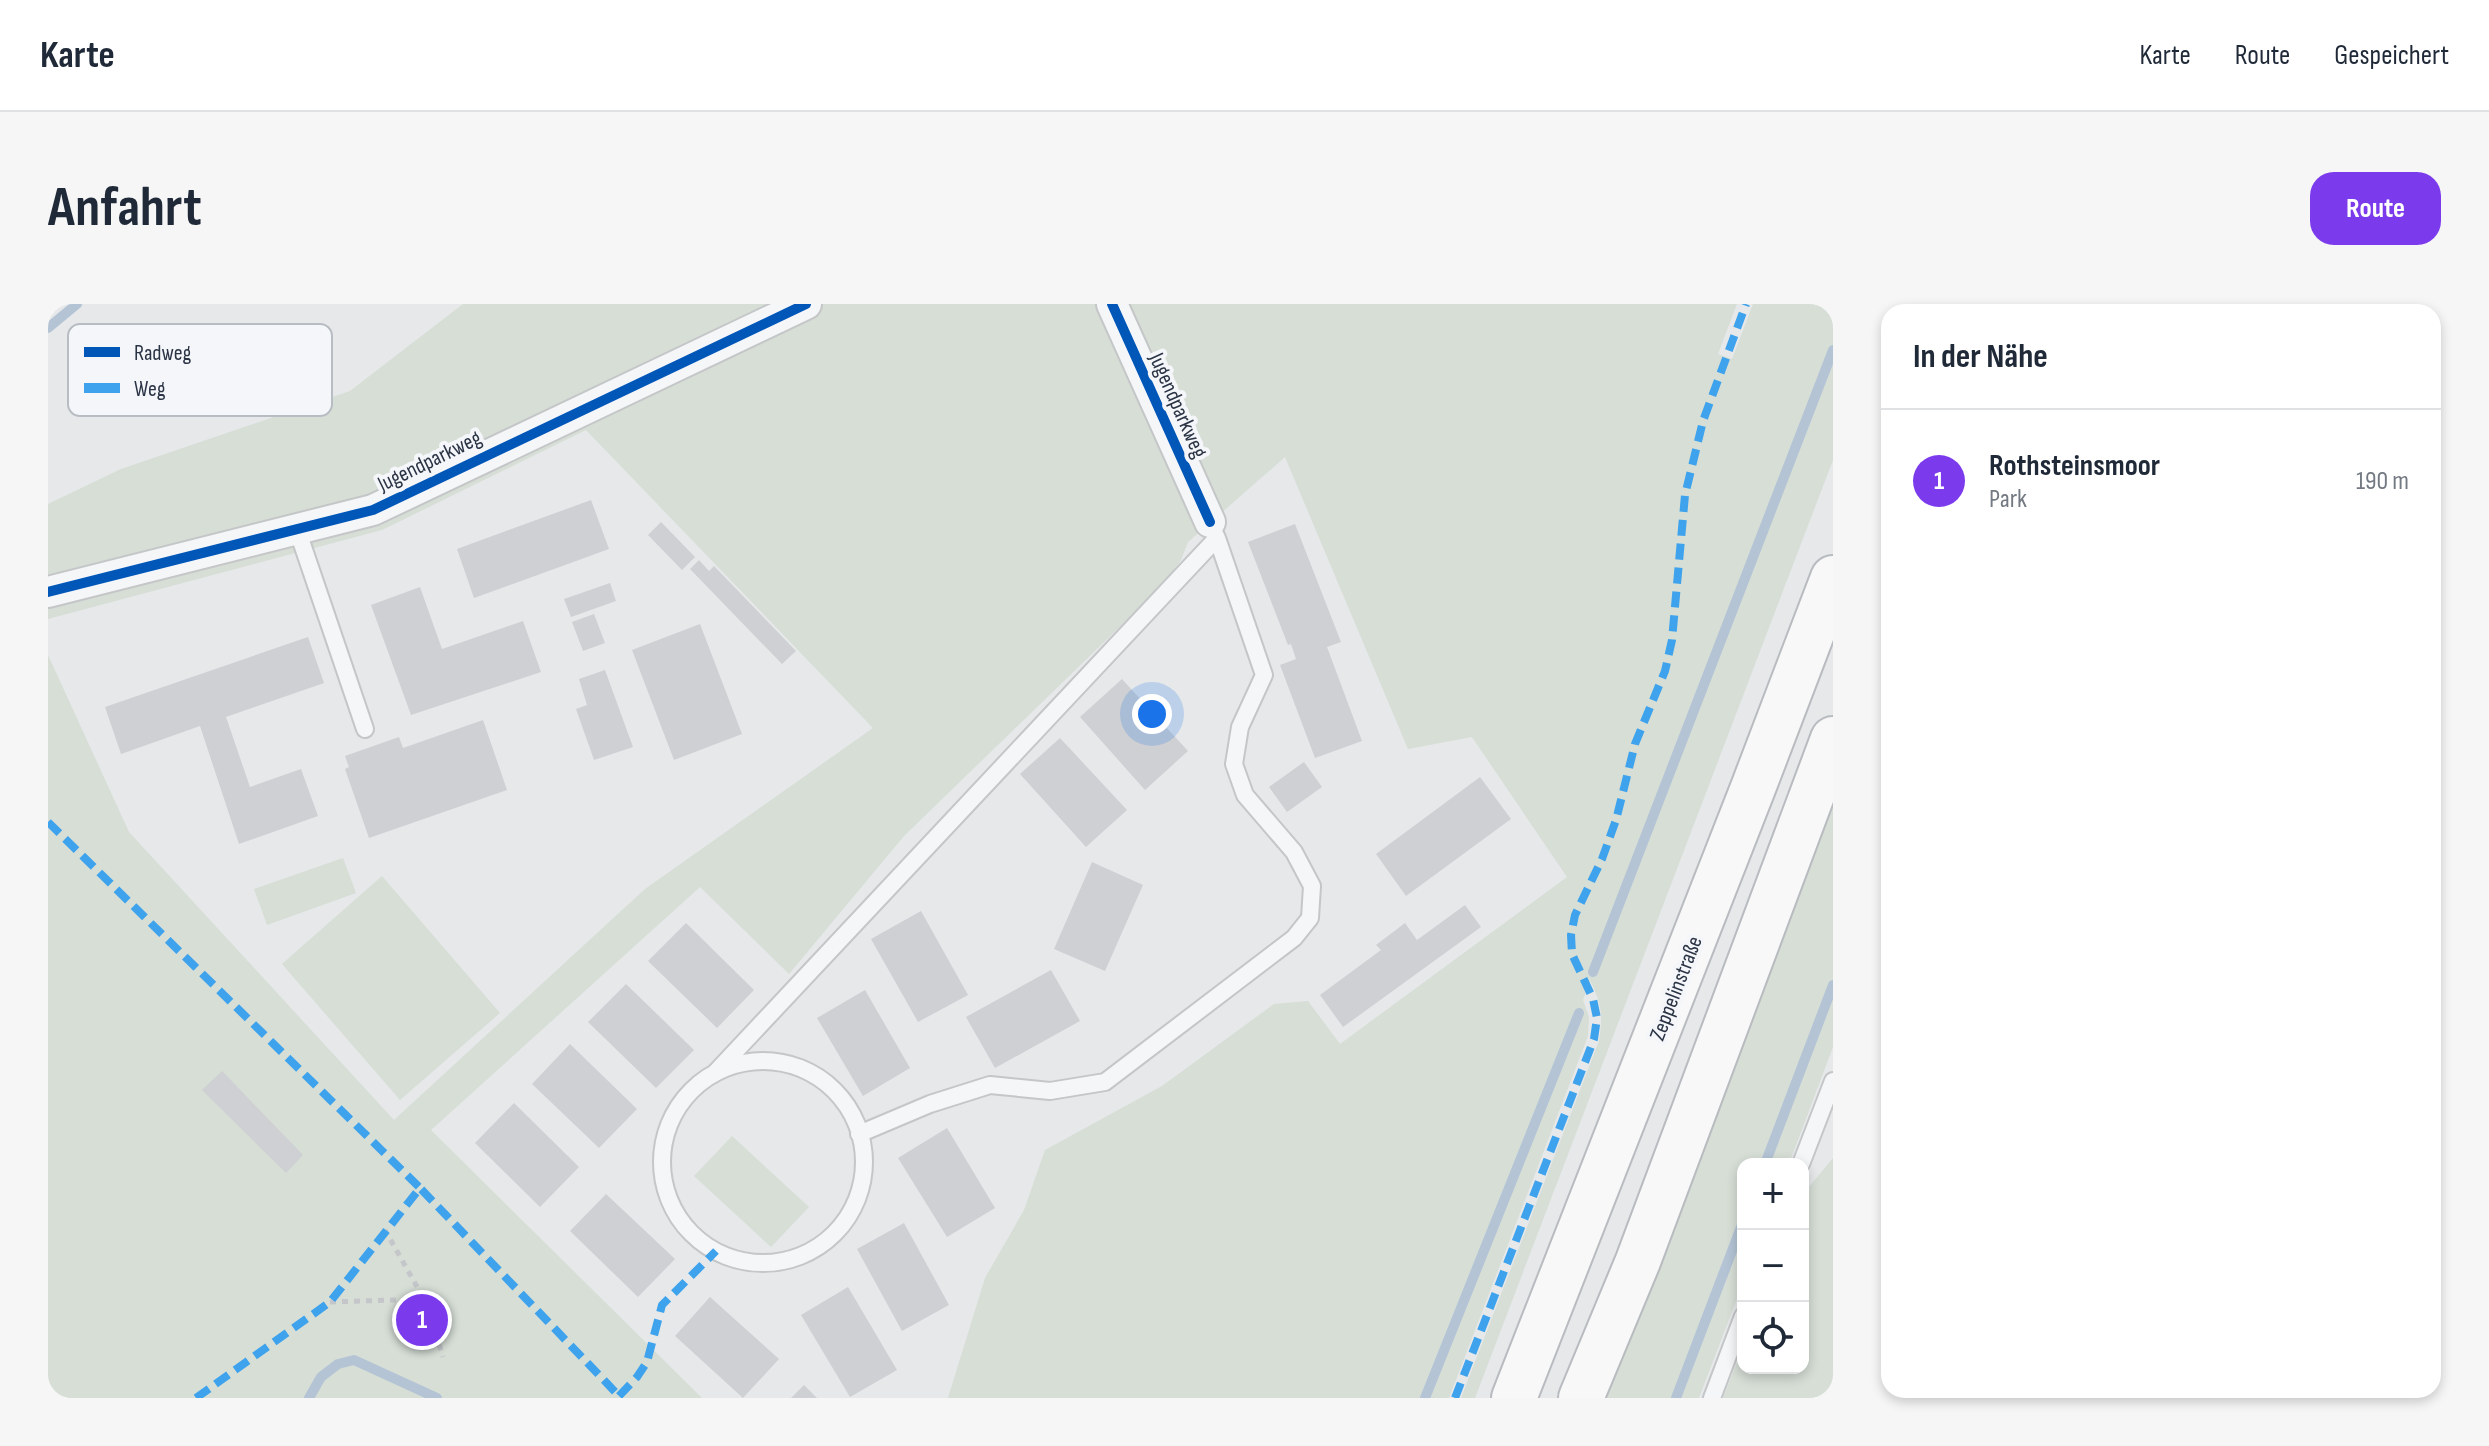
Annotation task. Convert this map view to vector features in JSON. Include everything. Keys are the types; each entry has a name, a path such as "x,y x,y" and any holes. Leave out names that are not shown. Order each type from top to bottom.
{"highway":[{"name":"Zeppelinstraße","path":"1514,1398 1833,578"},
{"path":"1581,1398 1638,1261 1833,739"}],"street":[{"name":"Jugendparkweg","path":"48,592 373,510 806,304"},
{"name":"Jugendparkweg","path":"1112,304 1214,530"}],"lane":[{"path":"297,529 365,729"},
{"path":"714,1074 745,1062 778,1062 810,1072 837,1092 855,1120 864,1153 862,1186 849,1216 827,1241 798,1258 765,1264 732,1259 702,1243 679,1219 665,1189 662,1156 670,1123 687,1095 714,1074 1214,530 1264,675 1240,727 1234,764 1245,795 1294,852 1312,886 1310,918 1294,938 1105,1082 1050,1091 990,1085 930,1104 859,1134"},
{"path":"1803,1158 1833,1081"},
{"path":"1712,1398 1737,1332"}],"path":[{"path":"385,1230 424,1299 443,1357"},
{"path":"330,1302 424,1299"}],"shaded area":[{"path":"463,304 1737,304 1718,354 1732,359 1753,304 1833,304 1833,460 1475,1398 1461,1398 1599,1041 1600,1010 1590,981 1583,1000 1589,1017 1588,1036 1449,1398 948,1398 985,1278 1024,1210 1045,1150 1162,1086 1274,1004 1308,1001 1340,1044 1567,877 1472,737 1408,749 1285,457 1188,542 1181,560 1165,583 904,836 789,974 700,887 431,1130 702,1398 48,1398 48,655 129,832 394,1120 645,889 873,728 586,430 382,530 48,619 48,504 121,469 277,416 332,416 332,397 350,391"},
{"path":"1833,788 1833,1047 1791,1158 1737,1158 1737,1299 1699,1398 1601,1398"},
{"path":"343,858 356,893 267,925 254,889"},
{"path":"382,876 500,1013 400,1100 282,964"},
{"path":"732,1136 809,1207 771,1247 694,1176"},
{"path":"1833,1158 1833,1398 1723,1398 1737,1362 1737,1374 1809,1374 1809,1187"}],"building":[{"path":"591,500 609,549 474,598 457,549"},
{"path":"661,522 695,557 682,570 648,535"},
{"path":"1295,524 1341,642 1327,647 1362,741 1315,758 1280,665 1296,659 1248,542"},
{"path":"699,560 709,571 714,566 796,651 782,664 690,569"},
{"path":"610,583 616,601 571,617 564,599"},
{"path":"420,587 442,649 523,621 541,672 411,715 371,605"},
{"path":"594,614 605,643 583,651 572,622"},
{"path":"700,624 742,734 674,760 632,650"},
{"path":"308,637 324,683 226,717 250,787 301,769 318,816 239,844 200,726 121,754 105,707"},
{"path":"605,670 633,747 594,760 576,709 587,705 579,679"},
{"path":"1122,679 1188,751 1145,790 1080,717"},
{"path":"483,720 507,790 369,838 345,769 349,767 345,756 399,737 403,748"},
{"path":"1060,738 1127,810 1086,847 1020,774"},
{"path":"1304,762 1322,787 1287,812 1269,787"},
{"path":"1480,777 1511,819 1406,896 1376,854"},
{"path":"1092,862 1143,885 1105,971 1054,949"},
{"path":"1465,905 1481,927 1343,1027 1320,995 1381,950 1376,945 1405,923 1417,940"},
{"path":"921,911 968,995 918,1022 871,939"},
{"path":"686,923 754,990 717,1028 648,961"},
{"path":"1051,970 1080,1021 995,1068 966,1017"},
{"path":"626,984 694,1050 656,1088 588,1022"},
{"path":"865,990 910,1068 863,1096 817,1018"},
{"path":"570,1044 637,1109 599,1148 532,1084"},
{"path":"222,1071 303,1155 286,1173 202,1090"},
{"path":"514,1103 579,1167 540,1207 475,1143"},
{"path":"947,1128 995,1208 947,1237 898,1158"},
{"path":"606,1194 675,1259 638,1297 570,1231"},
{"path":"904,1223 949,1305 902,1331 857,1249"},
{"path":"848,1287 897,1370 850,1397 801,1315"},
{"path":"710,1297 779,1359 743,1398 675,1336"},
{"path":"804,1385 817,1398 791,1398"}],"waterway":[{"path":"48,328 77,304"},
{"path":"1593,972 1833,350"},
{"path":"1767,1158 1833,985"},
{"path":"1425,1398 1579,1013"},
{"path":"1676,1398 1740,1230"},
{"path":"309,1398 321,1377 338,1364 354,1360 437,1398"}],"marked path":[{"path":"1455,1398 1594,1039 1597,1018 1593,999 1572,954 1571,935 1575,915 1602,859 1616,820 1635,744 1665,671 1672,640 1685,495 1703,421 1746,304"},
{"path":"48,822 420,1188"},
{"path":"196,1398 330,1302 420,1188 621,1398"},
{"path":"619,1396 647,1362 662,1305 716,1251"}],"cycle path":[{"path":"48,592 373,510 806,304"},
{"path":"1112,304 1210,522"}],"place":[{"name":"Rothsteinsmoor","path":"422,1320"}]}
